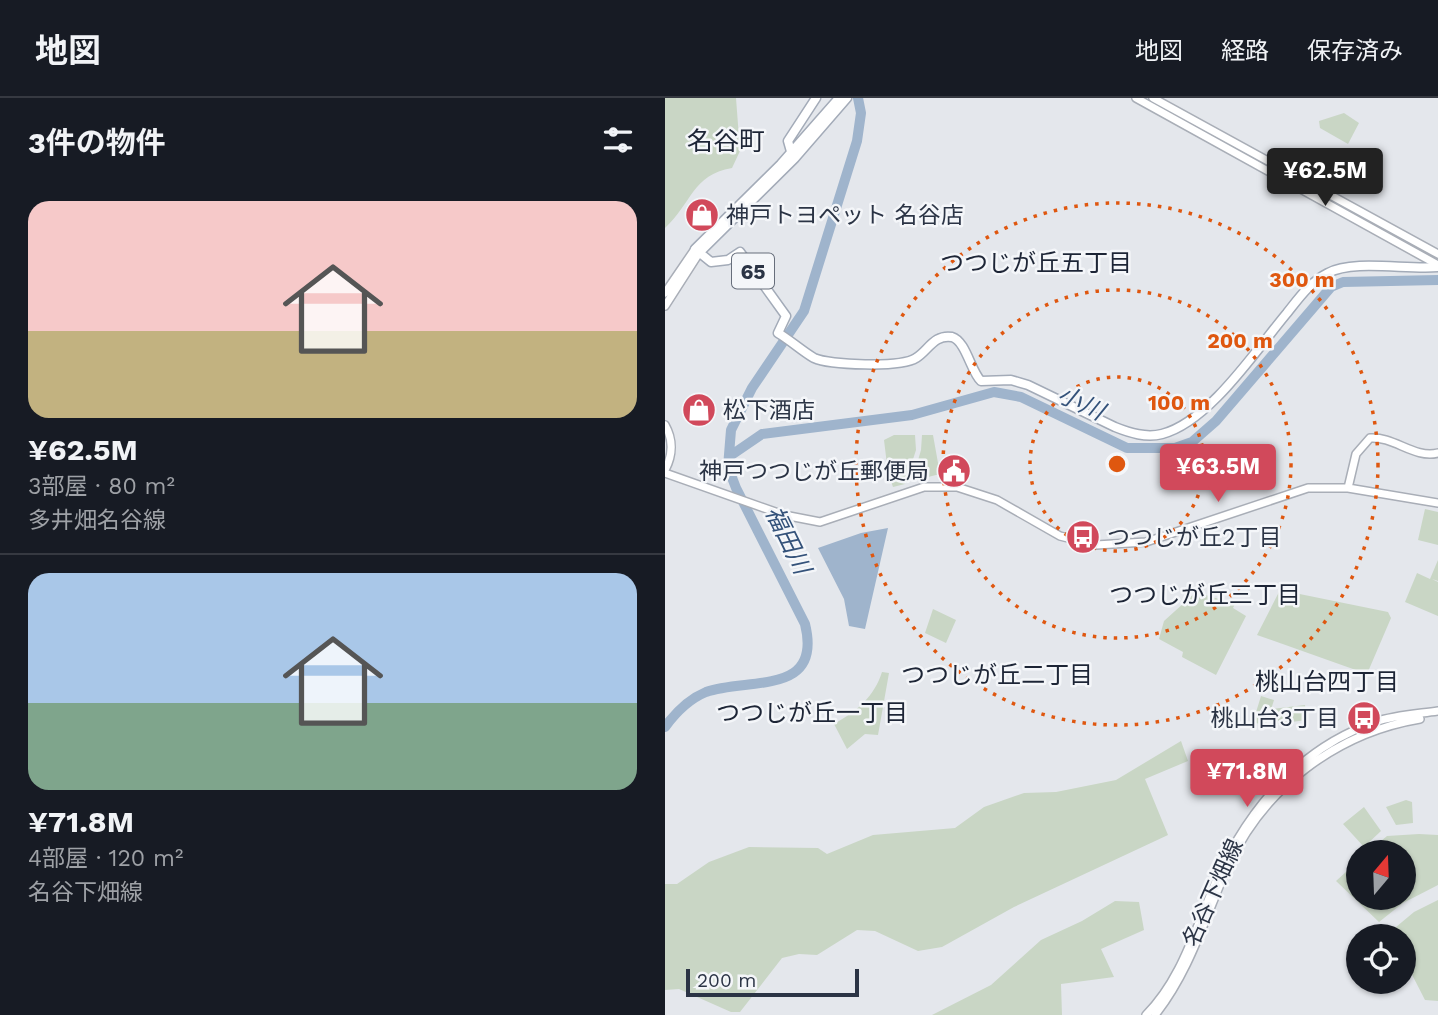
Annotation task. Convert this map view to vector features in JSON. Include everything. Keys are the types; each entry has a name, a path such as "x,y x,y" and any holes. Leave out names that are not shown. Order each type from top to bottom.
{"main road":[{"name":"65","path":"793,156 788,141 816,98"},
{"name":"65","path":"793,156 839,98"},
{"name":"65","path":"847,98 697,251 711,262 728,260 740,252 786,316 778,333 814,358 856,364 914,360 937,339 952,337 959,342 981,382 1011,380 1131,433 1160,434 1172,430 1208,406 1314,281 1341,267 1414,269 1438,266"}],"street":[{"path":"1135,98 1151,102 1438,254"},
{"path":"1151,102 1438,266"},
{"path":"665,293 697,251"},
{"path":"665,306 697,251"},
{"path":"665,425 670,435 671,452 665,471 784,515 809,521 830,520 925,487 957,486 997,500 1060,536 1082,543 1119,546 1187,531 1307,488 1348,488 1438,503"},
{"path":"1348,488 1356,454 1370,438 1380,438 1426,455 1438,453"},
{"name":"名谷下畑線","path":"1146,1015 1178,972 1233,843 1269,793 1311,755 1341,736 1391,718 1438,714"},
{"name":"名谷下畑線","path":"1154,1015 1179,980 1239,844 1285,786 1315,760 1357,736 1393,723 1438,714"}],"green space":[{"path":"665,98 736,98 740,151 732,168 700,183 665,228"},
{"path":"1344,113 1359,123 1348,144 1320,128 1319,121"},
{"path":"894,435 915,435 916,450 905,484 893,487 888,473 884,440"},
{"path":"922,435 933,435 940,474 912,481 921,450"},
{"path":"1425,509 1438,512 1438,545 1418,540"},
{"path":"1438,560 1438,581 1432,579 1438,582 1438,616 1405,602 1417,573 1430,579"},
{"path":"1280,590 1388,612 1391,618 1367,674 1257,635"},
{"path":"1196,592 1235,604 1233,608 1246,616 1216,675 1182,657 1183,652 1159,639 1164,621"},
{"path":"933,609 956,620 946,643 925,633"},
{"path":"882,672 889,673 878,735 865,734 847,749 834,724 864,702"},
{"path":"1261,696 1274,700 1266,726 1253,722"},
{"path":"1305,705 1307,720 1275,724 1272,709"},
{"path":"1181,741 1188,761 1145,779 1168,835 1014,907 942,947 918,951 875,931 857,930 817,955 799,954 782,958 740,1012 731,1012 679,989 665,990 665,884 677,884 709,862 749,847 818,848 827,854 873,835 955,828 984,807 1024,793 1056,792 1116,780"},
{"path":"1406,800 1412,802 1413,823 1396,825 1386,807"},
{"path":"1364,807 1381,831 1371,840 1358,840 1343,824"},
{"path":"1438,835 1438,885 1416,896 1416,840 1382,840 1387,836"},
{"path":"1346,872 1346,891 1336,881"},
{"path":"1438,900 1438,1001 1425,1000 1416,982 1416,924 1400,924 1414,912"},
{"path":"1115,901 1139,902 1144,930 1101,949 1114,977 1061,984 1062,1015 932,1015 991,985 1041,940 1082,921"},
{"path":"1366,910 1394,910 1379,922"}],"water":[{"path":"888,528 865,629 849,626 844,599 818,548 861,533"}],"waterway":[{"name":"小川","path":"665,727 683,706 706,692 778,680 792,674 803,663 808,647 805,624 728,467 731,430 752,388 804,311 857,141 861,113 858,98"},
{"name":"小川","path":"730,456 762,434 912,415 994,392 1021,397 1127,448 1175,448 1192,442 1216,421 1331,287 1343,282 1438,280"}],"place":[{"name":"神戸トヨペット 名谷店","path":"702,215"},
{"name":"松下酒店","path":"699,410"},
{"name":"神戸つつじが丘郵便局","path":"954,471"},
{"name":"つつじが丘2丁目","path":"1083,537"},
{"name":"桃山台3丁目","path":"1364,718"}],"district":[{"name":"名谷町","path":"726,141"},
{"name":"つつじが丘五丁目","path":"1036,263"},
{"name":"つつじが丘三丁目","path":"1205,595"},
{"name":"つつじが丘二丁目","path":"997,675"},
{"name":"桃山台四丁目","path":"1327,682"},
{"name":"つつじが丘一丁目","path":"812,713"}],"water label":[{"name":"福田川","path":"788,540"}]}
